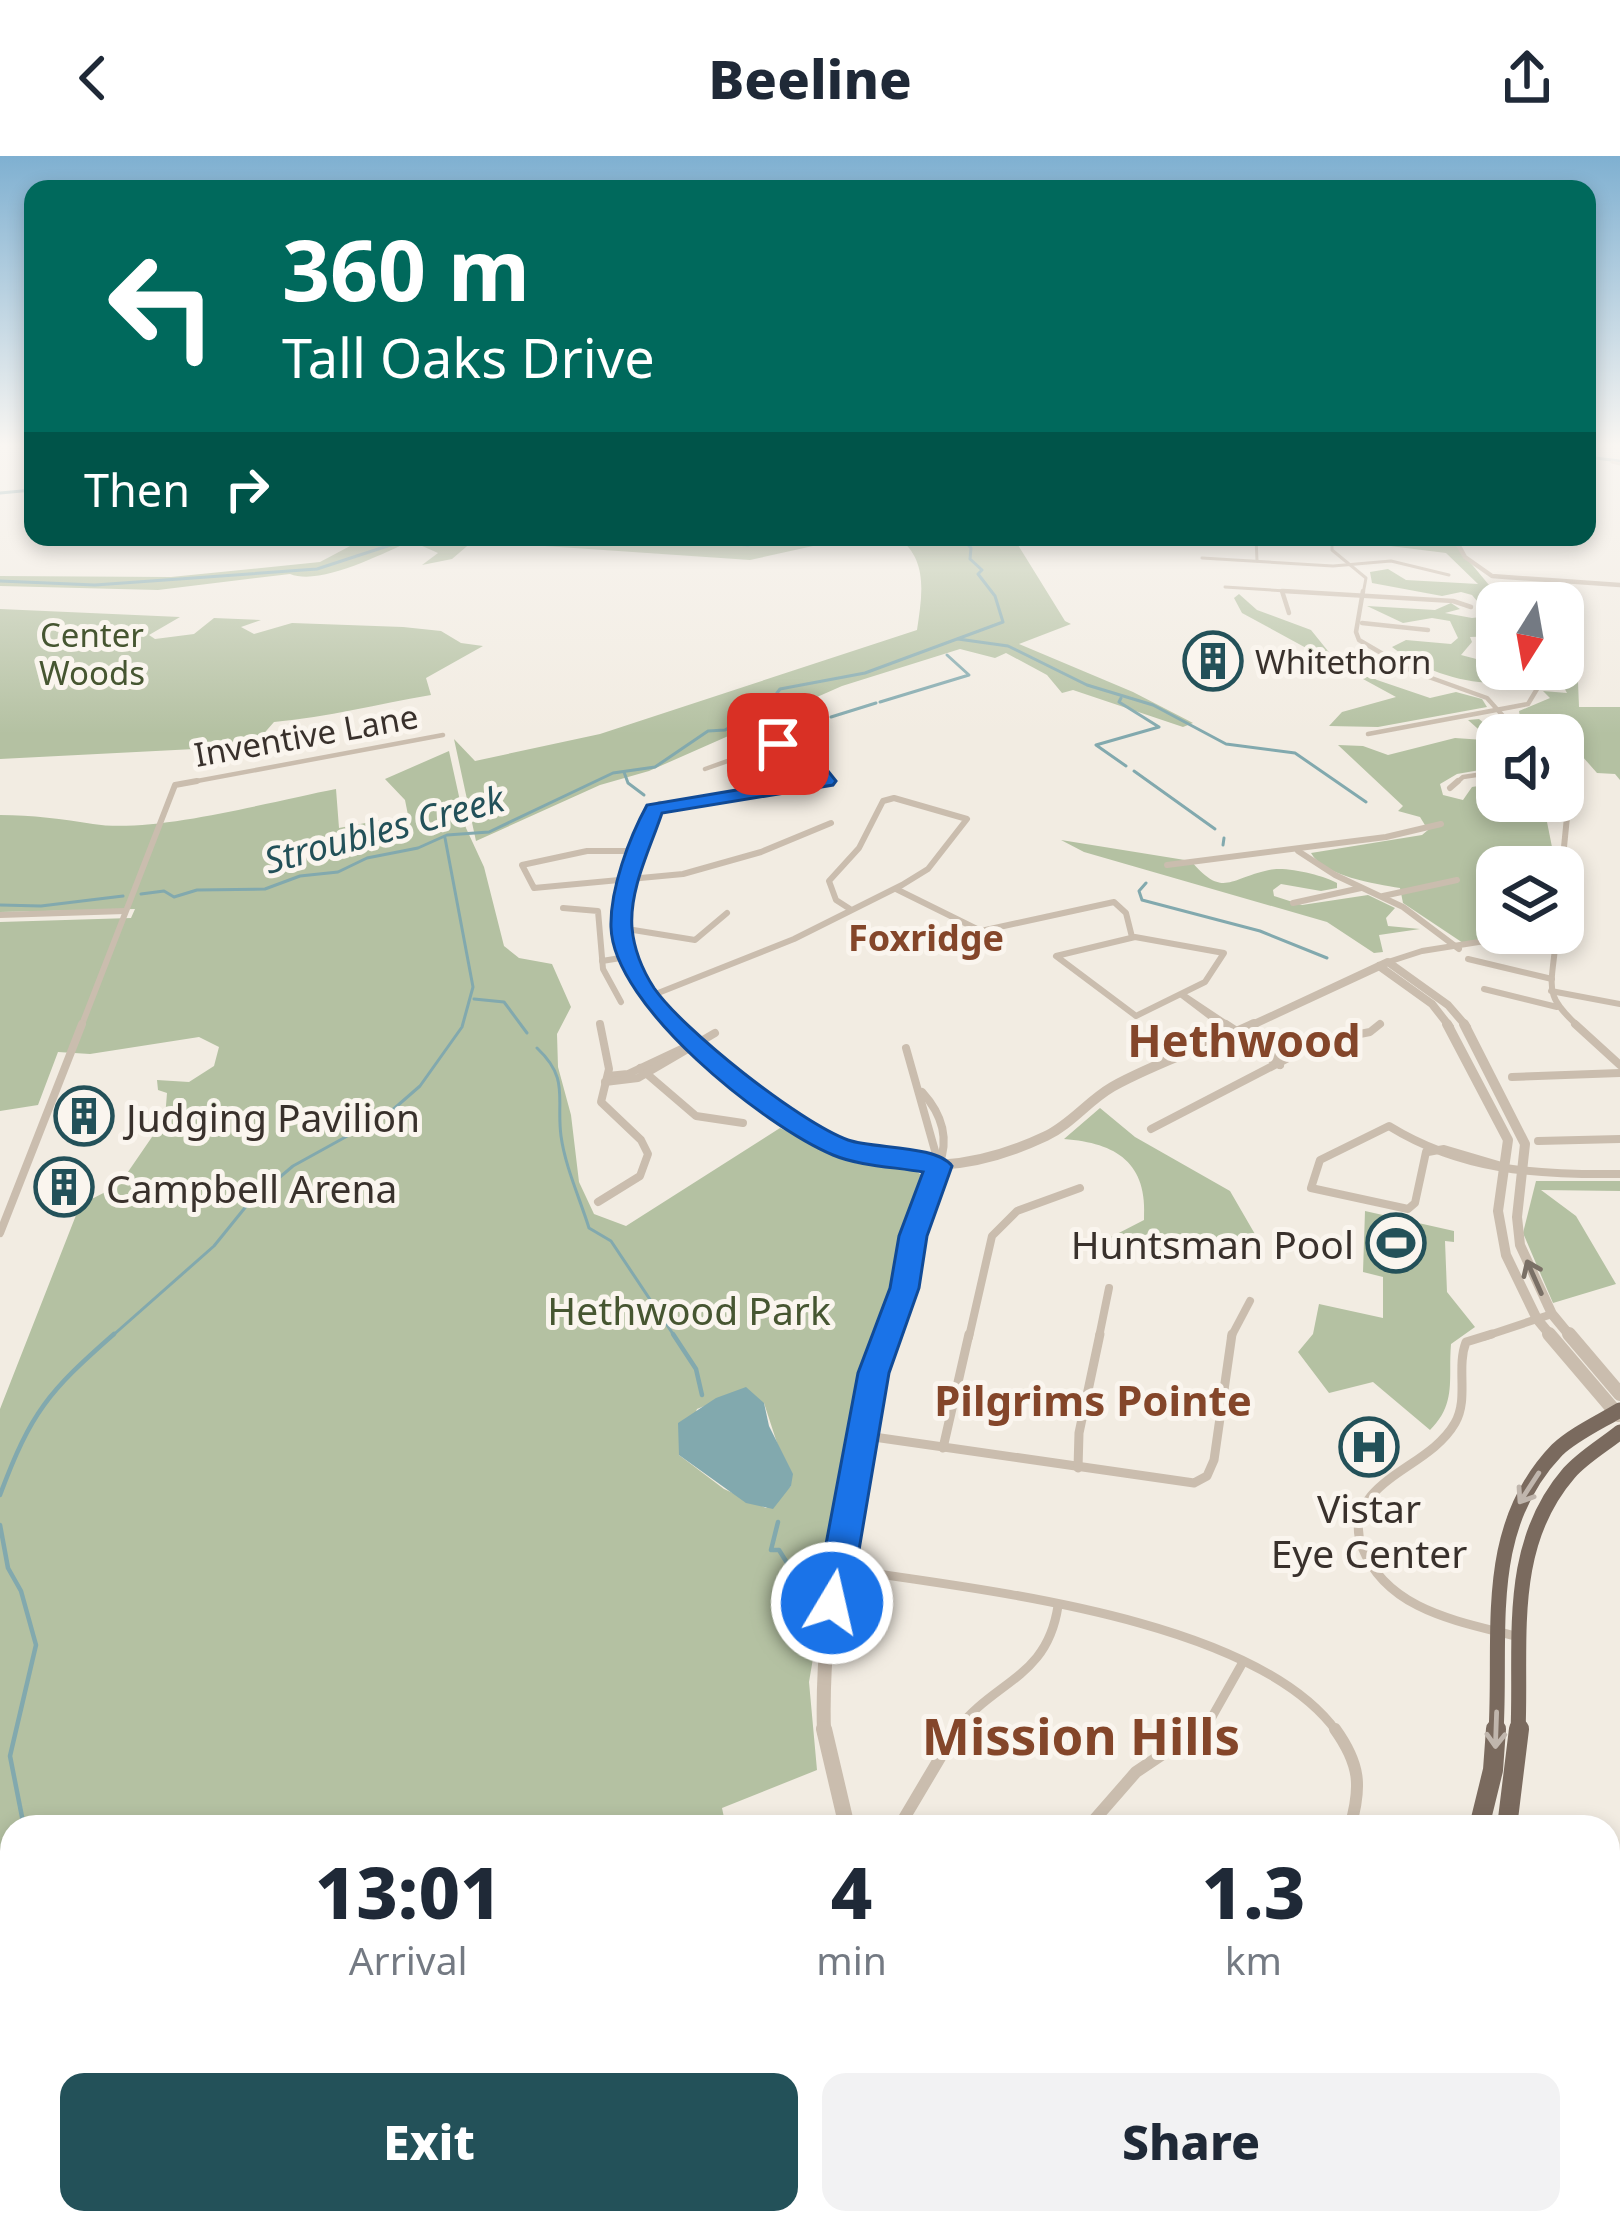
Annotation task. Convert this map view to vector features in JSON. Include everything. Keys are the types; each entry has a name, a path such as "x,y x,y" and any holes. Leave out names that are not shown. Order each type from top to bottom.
{"main road":[{"path":"1482,1815 1495,1751 1499,1560 1522,1498 1558,1451 1618,1413"},
{"path":"1509,1815 1520,1751 1515,1636 1520,1574 1542,1509 1575,1465 1620,1432"}],"street":[{"path":"1256,546 1257,561"},
{"path":"1332,546 1366,578 1362,623 1356,634 1363,643 1412,671 1480,694 1502,714"},
{"path":"1459,546 1465,557 1492,576 1620,585"},
{"path":"1202,558 1353,565 1397,562 1449,574"},
{"path":"1225,587 1453,601 1471,607"},
{"path":"1282,590 1289,613"},
{"path":"1362,623 1428,630"},
{"path":"1368,734 1499,711 1536,697 1536,690"},
{"name":"Inventive Lane","path":"125,911 178,783 259,772 443,735"},
{"path":"705,769 774,744 810,760 826,781 659,805 651,812 629,881 621,928 627,957 648,997 695,1043 787,1117 828,1142 862,1155 939,1166 974,1163 1041,1139 1073,1120 1108,1089 1235,1033 1322,987 1412,952 1476,946"},
{"path":"1450,788 1463,777 1476,775"},
{"path":"648,997 794,939 895,889 928,869 967,820 894,797 883,801 859,848 829,881 836,900 850,908"},
{"path":"638,851 583,851 523,865 534,888 580,880 629,881 770,852 831,824"},
{"path":"1166,865 1386,837 1441,824"},
{"path":"1294,849 1383,896 1460,949"},
{"path":"1383,896 1457,880"},
{"path":"1293,903 1363,887"},
{"path":"895,889 981,931 1114,902 1126,913 1132,937"},
{"path":"563,908 598,911 602,961 621,1002"},
{"path":"0,915 125,911 0,1233"},
{"path":"621,928 695,940 727,913"},
{"path":"1132,937 1224,953 1212,976 1181,994 1136,1016 1056,956 1132,937"},
{"path":"1555,954 1550,991 1557,1007 1620,1069"},
{"path":"602,961 627,957"},
{"path":"1468,959 1552,979"},
{"path":"1383,964 1452,1026 1505,1130 1498,1211 1502,1242 1537,1318 1618,1413"},
{"path":"1383,964 1448,1005 1471,1032 1525,1144 1517,1230 1552,1314 1620,1394"},
{"path":"1484,988 1557,1007"},
{"path":"1550,991 1620,1004"},
{"path":"1181,994 1280,1065"},
{"path":"598,1202 640,1176 647,1154 641,1140 604,1108 600,1097 608,1048 600,1023"},
{"path":"1151,1129 1319,1042 1370,1032 1380,1024"},
{"path":"606,1079 625,1082 715,1033"},
{"path":"843,1815 830,1776 820,1704 838,1568 873,1373 904,1288 916,1225 939,1166 907,1048"},
{"path":"1512,1076 1620,1069"},
{"path":"643,1071 696,1116 743,1123"},
{"path":"1426,1152 1415,1203 1408,1209 1311,1188 1320,1160 1389,1126 1426,1152 1524,1174 1620,1174"},
{"path":"1538,1141 1620,1139"},
{"path":"943,1448 992,1236 1017,1211 1080,1188"},
{"path":"1078,1468 1079,1432 1109,1288"},
{"path":"860,1436 1189,1484 1207,1476 1217,1446 1233,1326 1250,1301"},
{"path":"1515,1636 1417,1608 1392,1592 1368,1561 1358,1520 1370,1497 1455,1423 1463,1401 1461,1350 1466,1342 1552,1314"},
{"path":"838,1568 1138,1620 1243,1662 1294,1691 1343,1736 1360,1783 1356,1815"},
{"path":"906,1815 963,1722 994,1693 1042,1662 1055,1638 1058,1606"},
{"path":"1098,1815 1136,1772 1208,1724 1243,1662"}],"green space":[{"path":"350,546 399,546 318,576 290,574 158,590 0,586 0,576 171,577 320,562"},
{"path":"422,546 467,546 452,559 422,565 438,553"},
{"path":"546,546 813,546 750,560"},
{"path":"907,546 1019,546 1071,624 1019,644 1193,723 1183,727 1073,690 1062,693 1047,675 1006,653 995,658 960,649 842,686 476,841 454,739 475,761 600,734 917,630 921,591 914,556"},
{"path":"1390,546 1456,546 1486,582 1476,582 1446,553"},
{"path":"1388,569 1406,580 1476,584 1476,600 1461,592 1442,596 1372,583 1370,572"},
{"path":"1239,594 1257,610 1311,630 1332,656 1377,680 1430,698 1456,692 1482,699 1487,707 1378,727 1329,726 1342,712 1396,697 1242,613 1234,598"},
{"path":"1451,603 1460,609 1445,613 1476,618 1476,637 1470,637 1472,642 1461,655 1476,659 1476,681 1440,673 1392,647 1406,640 1451,644 1458,638 1450,621 1432,618 1403,623 1367,606 1435,610"},
{"name":"Center Woods","path":"0,609 180,617 149,635 155,639 194,634 214,618 261,620 241,627 254,634 292,623 403,627 441,631 461,643 483,646 426,678 431,695 274,722 253,746 0,759"},
{"path":"1578,690 1579,707 1620,707 1620,780 1615,774 1597,773 1584,758 1584,714 1520,714 1550,698 1543,691"},
{"path":"1455,738 1476,739 1476,771 1440,784 1443,795 1463,800 1476,786 1476,822 1547,822 1552,846 1476,846 1476,941 1463,943 1403,903 1400,888 1338,873 1311,853 1422,835 1428,830 1420,817 1398,811 1403,806 1338,745 1363,746 1388,755"},
{"name":"Hethwood Park","path":"449,751 466,828 484,867 504,946 519,958 552,964 571,1007 557,1034 558,1067 571,1115 579,1182 594,1214 626,1226 780,1128 855,1163 916,1171 924,1177 902,1236 895,1286 863,1373 851,1434 809,1682 817,1770 722,1808 723,1815 0,1815 0,1409 80,1205 119,1185 165,1118 167,1093 158,1090 157,1080 189,1082 214,1066 219,1047 199,1037 90,1054 58,1052 38,1105 0,1111 0,922 131,918 135,909 0,912 0,815 118,826 148,824 336,789 339,828 408,815 405,800 385,779","holes":["712,1403 764,1403 791,1486 766,1508 724,1489 679,1455 697,1409"]},
{"path":"1061,840 1191,861 1219,882 1276,869 1314,874 1337,883 1337,888 1321,891 1281,884 1273,890 1274,896 1302,905 1368,895 1395,908 1386,918 1388,926 1420,929 1379,935 1383,952 1374,953 1327,922 1084,852"},
{"path":"1100,1108 1135,1137 1230,1191 1263,1248 1220,1247 1181,1262 1111,1237 1144,1220 1141,1184 1114,1151 1064,1139"},
{"path":"1536,1181 1620,1181 1620,1191 1541,1190 1576,1216 1616,1284 1553,1303 1523,1233"},
{"path":"1365,1211 1454,1231 1454,1242 1445,1241 1447,1292 1475,1327 1451,1344 1448,1400 1430,1430 1373,1382 1329,1393 1298,1352 1313,1334 1319,1304 1383,1318 1383,1277 1363,1272"}],"water":[{"path":"746,1387 764,1403 769,1426 793,1474 791,1486 773,1509 746,1503 679,1455 678,1423 716,1398"}],"waterway":[{"path":"0,581 95,585 317,569 387,546"},
{"name":"Stroubles Creek","path":"141,894 164,891 174,897 197,890 265,889 300,876 338,872 367,858 418,848 447,835 489,832 613,773 655,767 708,731 725,730 769,704 780,689 865,673 1003,622 995,596 978,574 982,570 970,559 969,546"},
{"path":"958,639 1008,646 1087,685 1153,705 1226,744 1295,753 1366,802"},
{"path":"880,702 969,675 947,655"},
{"path":"1121,698 1119,702 1159,727 1096,745 1126,766"},
{"path":"831,717 876,703"},
{"path":"1134,771 1215,829"},
{"path":"624,772 628,783 644,795"},
{"path":"111,1337 214,1246 248,1204 293,1166 389,1113 420,1086 462,1027 473,987 445,838"},
{"path":"1223,845 1224,838"},
{"path":"1146,883 1139,891 1142,900 1260,931 1327,958"},
{"name":"Stroubles Creek","path":"0,905 41,906 123,896"},
{"path":"474,999 504,1002 527,1033"},
{"path":"537,1048 558,1079 563,1147 589,1228 611,1241 673,1334"},
{"path":"0,1495 44,1405 114,1334"},
{"path":"673,1334 696,1369 702,1395"},
{"path":"778,1522 771,1550 779,1550 789,1566 804,1640"},
{"path":"0,1525 8,1568 21,1591 36,1645 10,1756 22,1815"}],"place":[{"name":"Whitethorn","path":"1213,661"},
{"name":"Judging Pavilion","path":"84,1116"},
{"name":"Campbell Arena","path":"64,1187"},
{"name":"Huntsman Pool","path":"1396,1243"},
{"name":"Vistar Eye Center","path":"1369,1447"}],"district":[{"name":"Foxridge","path":"926,937"},
{"name":"Hethwood","path":"1244,1039"},
{"name":"Pilgrims Pointe","path":"1093,1399"},
{"name":"Mission Hills","path":"1081,1735"}],"route":[{"path":"778,744 813,762 826,781 653,809 625,893 621,928 631,968 648,997 676,1027 787,1117 813,1135 862,1155 939,1166 920,1213 904,1288 873,1373 832,1603"}]}
